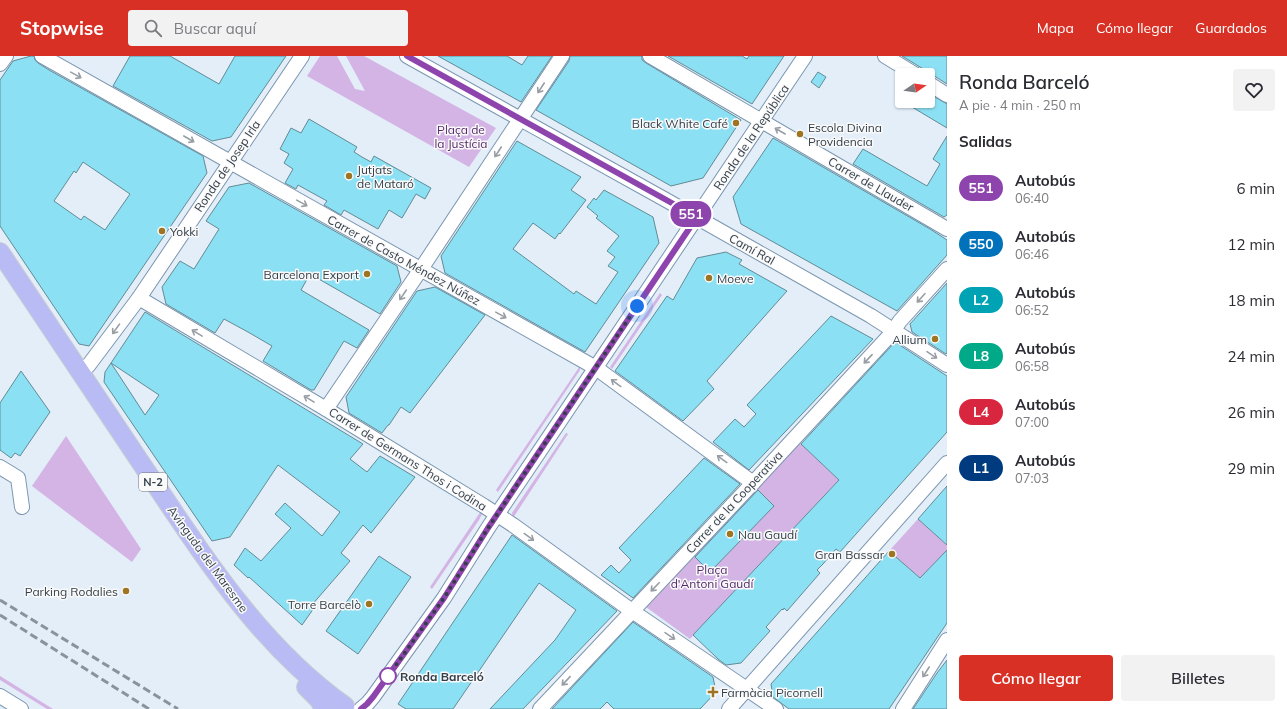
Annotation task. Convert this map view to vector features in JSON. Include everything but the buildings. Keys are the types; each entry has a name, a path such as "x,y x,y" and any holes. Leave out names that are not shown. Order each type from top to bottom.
{"main road":[{"name":"Avinguda del Maresme","path":"0,252 193,540 229,591 246,613 289,659 328,694 350,708"},
{"name":"Avinguda del Maresme","path":"0,272 175,534 213,587 248,631 278,663 310,691 324,709"}],"street":[{"path":"0,64 6,56"},
{"name":"Carrer de Casto Méndez Núñez","path":"42,56 596,368 753,483"},
{"name":"Ronda de Josep Irla","path":"78,368 88,366 139,298 302,56"},
{"name":"Camí Ral","path":"407,56 697,217 894,330 947,365"},
{"path":"326,409 562,56"},
{"name":"Ronda de la República","path":"350,708 367,704 373,697 444,598 497,515 805,56"},
{"path":"885,56 905,68"},
{"name":"Carrer de Llauder","path":"652,57 947,229"},
{"path":"935,87 947,94"},
{"name":"Carrer de la Cooperativa","path":"540,709 753,483 894,330 900,321 947,269"},
{"name":"Carrer de Germans Thos i Codina","path":"139,298 326,409 497,515 776,709"},
{"path":"729,709 947,463"},
{"path":"0,467 18,478 22,507"},
{"path":"903,709 947,640"},
{"path":"0,696 21,709"}],"green space":[{"name":"Plaça de la Justícia","path":"320,56 337,56 355,89 365,91 346,56 364,56 496,128 469,167 307,76"},
{"path":"660,293 662,295 612,369 610,367"},
{"path":"580,366 580,370 498,492 496,490"},
{"path":"566,433 568,434 513,518 512,513"},
{"path":"66,436 141,549 132,562 32,486"},
{"name":"Plaça d'Antoni Gaudí","path":"800,443 839,480 690,639 646,607"},
{"path":"481,511 482,514 479,520 432,589 430,587"},
{"path":"918,519 947,545 947,563 920,578 889,551"},
{"path":"0,676 53,709 47,709 0,680"}],"railway":[{"path":"0,600 178,709"},
{"path":"0,615 149,709"}],"bus line":[{"name":"551","path":"361,709 373,697 444,598 488,528 697,217 407,56"}],"place":[{"name":"Black White Café","path":"736,123"},
{"name":"Escola Divina Providencia","path":"800,134"},
{"name":"Jutjats de Mataró","path":"349,176"},
{"name":"Yokki","path":"162,231"},
{"name":"Barcelona Export","path":"367,274"},
{"name":"Moeve","path":"709,278"},
{"name":"Allium","path":"935,339"},
{"name":"Nau Gaudí","path":"730,534"},
{"name":"Gran Bassar","path":"892,554"},
{"name":"Parking Rodalies","path":"126,591"},
{"name":"Torre Barcelò","path":"369,604"},
{"name":"Ronda Barceló","path":"388,676"},
{"name":"Farmàcia Picornell","path":"713,692"}],"route":[{"path":"388,676 386,679 444,598 488,528 637,306"}]}
